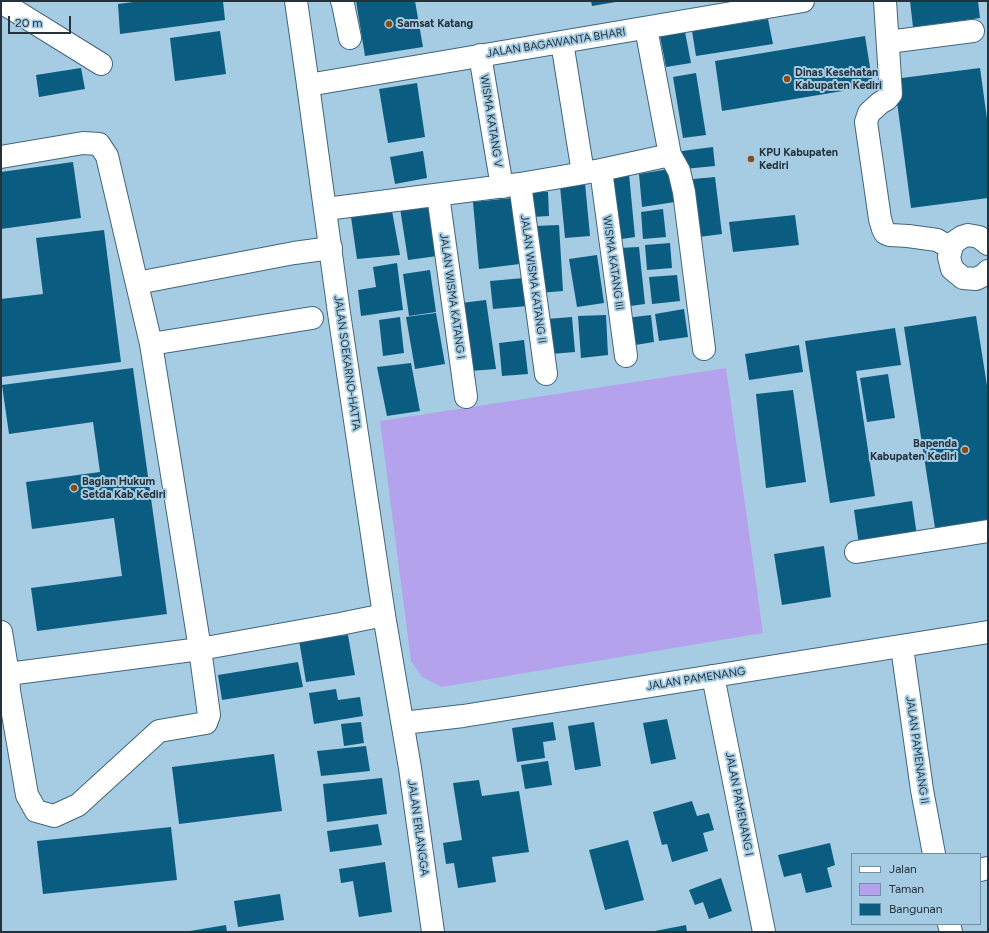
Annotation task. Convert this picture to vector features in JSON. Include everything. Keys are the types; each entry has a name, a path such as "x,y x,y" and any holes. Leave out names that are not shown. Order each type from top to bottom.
{"street":[{"name":"JALAN SOEKARNO-HATTA","path":"296,1 384,615 403,724"},
{"path":"342,1 350,38"},
{"name":"JALAN BAGAWANTA BHARI","path":"308,85 646,28 735,6 803,1"},
{"path":"885,1 891,94 869,113 866,122 881,224 885,232 890,235 937,240 951,248"},
{"path":"1,2 101,64"},
{"path":"646,28 670,155 679,171 684,192 704,349"},
{"path":"888,42 973,31"},
{"name":"WISMA KATANG III","path":"562,42 592,171 626,356"},
{"name":"WISMA KATANG V","path":"480,55 511,186"},
{"path":"1,157 83,143 98,144 106,156 151,344 200,649 209,715 206,723 159,732 78,805 54,816 36,811 27,795 6,688 1,632"},
{"path":"326,209 511,186 670,155"},
{"name":"JALAN WISMA KATANG II","path":"511,186 546,374"},
{"name":"JALAN WISMA KATANG I","path":"438,195 466,397"},
{"path":"988,244 979,237 968,235 958,239 951,248 949,261 952,269 959,276 972,279 988,273"},
{"path":"137,283 294,253 331,248"},
{"path":"151,344 312,318"},
{"path":"856,552 988,531"},
{"path":"6,688 200,649 384,615"},
{"name":"JALAN PAMENANG","path":"403,724 902,647 988,632"},
{"name":"JALAN PAMENANG II","path":"902,647 922,790 934,853"},
{"name":"JALAN PAMENANG I","path":"713,676 764,932"},
{"name":"JALAN ERLANGGA","path":"403,724 433,932"}],"green space":[{"path":"726,368 763,633 442,687 422,677 411,661 380,421"}],"building":[{"path":"141,1 223,1 225,20 120,34 118,4"},
{"name":"Samsat Katang","path":"356,1 415,1 423,47 365,56"},
{"path":"591,1 616,1 616,2 592,6"},
{"path":"910,1 978,1 980,18 913,27"},
{"path":"768,19 773,44 696,56 692,31"},
{"path":"220,31 226,74 175,81 170,38"},
{"path":"685,32 691,63 666,67 660,36"},
{"path":"865,36 873,86 722,111 715,61"},
{"path":"81,68 85,89 39,97 36,75"},
{"path":"980,68 988,126 988,198 911,208 894,79"},
{"path":"696,73 706,135 683,138 673,77"},
{"path":"417,83 425,137 388,143 379,89"},
{"path":"713,147 715,166 684,169 682,151"},
{"path":"423,151 427,178 395,184 390,157"},
{"path":"73,162 81,218 1,229 1,172"},
{"path":"669,169 675,202 642,207 639,174"},
{"path":"629,174 635,237 615,240 610,176"},
{"path":"715,177 722,234 699,237 693,179"},
{"path":"585,183 590,236 565,238 560,186"},
{"path":"530,192 548,192 549,216 532,217"},
{"path":"512,198 520,264 479,269 473,202"},
{"path":"428,205 437,256 408,260 400,208"},
{"path":"663,209 666,237 643,239 641,212"},
{"path":"392,211 400,255 357,259 351,217"},
{"path":"795,215 799,245 733,252 729,222"},
{"path":"559,225 563,291 539,293 535,226"},
{"path":"104,230 121,362 1,377 1,299 43,294 36,238"},
{"path":"670,243 672,268 647,270 645,245"},
{"path":"639,247 645,304 623,307 618,248"},
{"path":"597,255 604,303 577,307 569,259"},
{"path":"397,263 403,310 361,316 358,290 376,287 373,267"},
{"path":"430,270 436,312 409,316 403,274"},
{"path":"677,275 680,301 652,304 649,277"},
{"path":"524,278 528,306 493,309 490,281"},
{"path":"486,300 496,369 470,371 461,303"},
{"path":"684,309 688,337 659,341 655,314"},
{"path":"436,313 445,364 415,369 406,317"},
{"path":"606,315 608,355 581,358 578,316"},
{"path":"651,315 654,342 629,346 626,318"},
{"path":"976,316 988,392 988,520 935,528 904,327"},
{"path":"400,317 404,353 383,356 379,320"},
{"path":"572,317 575,352 551,354 547,319"},
{"path":"895,328 901,365 856,371 875,496 830,503 805,341"},
{"path":"524,340 528,374 502,376 499,343"},
{"path":"799,345 803,372 749,380 745,354"},
{"path":"411,363 420,411 387,416 377,367"},
{"path":"133,368 167,614 37,631 31,588 122,576 114,518 32,529 26,482 100,472 93,422 9,434 2,385"},
{"path":"888,374 895,418 867,422 860,378"},
{"path":"793,390 806,482 766,488 756,394"},
{"path":"912,501 917,536 859,545 854,510"},
{"path":"824,546 831,597 782,605 774,554"},
{"path":"348,635 355,675 306,682 299,640"},
{"path":"298,662 303,687 222,700 218,675"},
{"path":"336,689 338,700 360,697 363,716 314,724 309,693"},
{"path":"667,719 676,759 651,764 643,723"},
{"path":"361,722 364,743 344,746 341,724"},
{"path":"553,722 556,740 543,742 545,758 517,762 512,728"},
{"path":"594,722 601,766 575,770 568,726"},
{"path":"366,746 370,771 321,776 317,751"},
{"path":"274,754 282,811 179,824 172,767"},
{"path":"548,761 552,785 525,789 521,765"},
{"path":"382,778 387,814 327,822 323,784"},
{"path":"479,780 482,796 519,791 529,852 492,857 496,882 458,888 454,863 446,864 443,843 462,840 453,783"},
{"path":"692,801 697,816 709,813 714,830 703,833 708,851 672,862 667,844 662,845 653,812"},
{"path":"378,824 382,845 330,852 327,831"},
{"path":"171,827 177,880 43,894 37,841"},
{"path":"628,840 644,900 605,910 589,850"},
{"path":"830,843 835,865 827,868 832,887 806,893 801,873 784,877 778,855"},
{"path":"385,862 392,912 359,917 353,881 341,883 339,869"},
{"path":"721,878 732,911 709,919 703,902 695,905 689,890"},
{"path":"280,894 284,920 238,927 234,901"},
{"path":"226,925 227,932 190,932 190,931"},
{"path":"686,925 687,932 655,932 655,931"}],"place":[{"name":"Samsat Katang","path":"389,24"},
{"name":"Dinas Kesehatan Kabupaten Kediri","path":"787,79"},
{"name":"KPU Kabupaten Kediri","path":"751,159"},
{"name":"Bapenda Kabupaten Kediri","path":"965,450"},
{"name":"Bagian Hukum Setda Kab Kediri","path":"74,488"}]}
